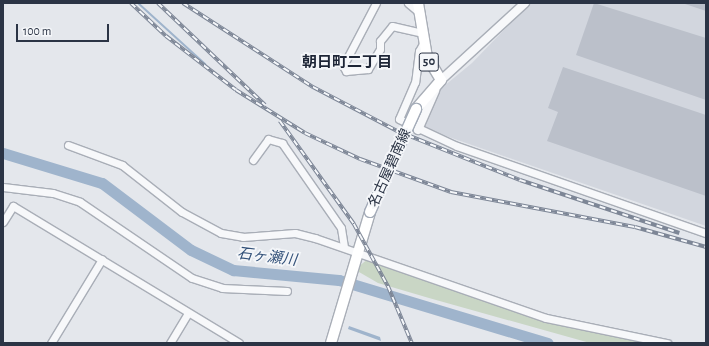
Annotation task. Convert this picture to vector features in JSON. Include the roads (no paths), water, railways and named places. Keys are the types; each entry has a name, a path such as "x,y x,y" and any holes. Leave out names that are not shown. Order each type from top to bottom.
{"main road":[{"name":"50","path":"419,8 427,57 440,80"},
{"name":"名古屋碧南線","path":"331,343 353,262 370,212 416,110 440,80"}],"street":[{"path":"376,3 343,66 346,71 368,69 380,49 380,41 392,26 402,31 424,37 419,51 415,82 399,120 418,130 706,233"},
{"path":"408,3 419,8"},
{"path":"440,80 472,49 525,3"},
{"path":"418,130 436,89 472,49"},
{"path":"252,160 268,139 282,142 341,228 344,247"},
{"path":"68,145 122,164 182,212 221,233 243,237 295,234 344,247 546,318 667,343"},
{"path":"3,187 53,193 80,202 192,278 222,288 287,291"},
{"path":"3,222 13,206 239,343"},
{"path":"51,343 102,259"},
{"path":"170,343 188,313"}],"water":[{"path":"349,326 380,337 381,341 348,329"}],"waterway":[{"path":"138,3 205,64"},
{"name":"石ヶ瀬川","path":"3,153 102,183 191,250 233,270 339,280 548,343"}],"railway":[{"path":"131,3 166,36 236,90 305,133 360,159 451,192 635,227 706,247"},
{"path":"158,3 265,105"},
{"path":"183,3 313,87 397,131 520,180 679,233"},
{"path":"280,121 354,224 388,286 412,343"}],"district":[{"name":"朝日町二丁目","path":"347,63"}]}
